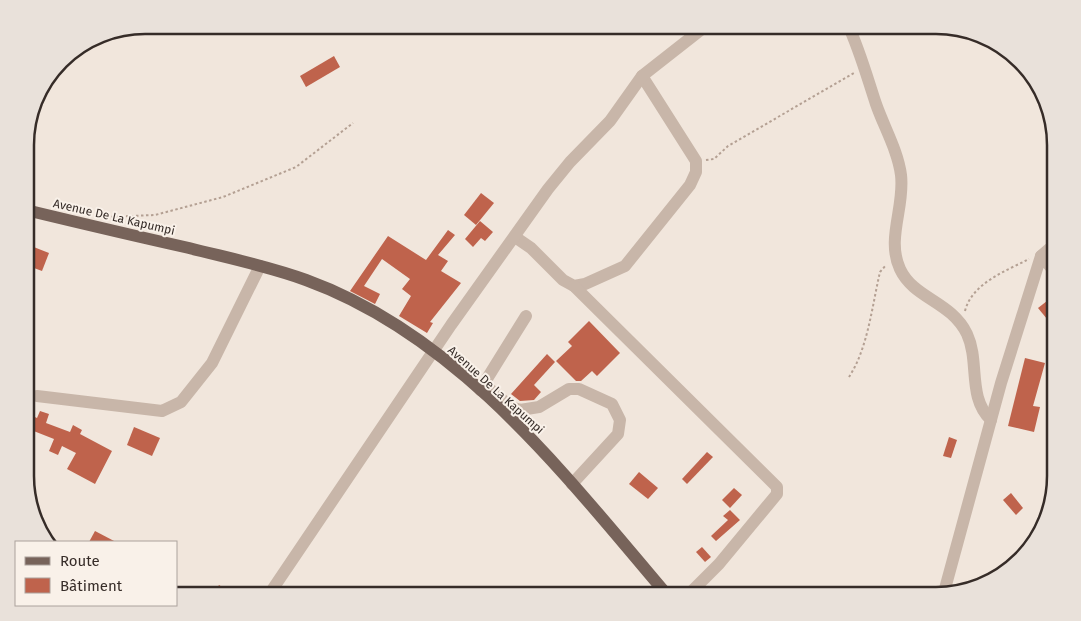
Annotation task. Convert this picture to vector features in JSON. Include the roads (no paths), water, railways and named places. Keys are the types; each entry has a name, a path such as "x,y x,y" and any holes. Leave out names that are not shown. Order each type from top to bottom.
{"main road":[{"name":"Avenue De La Kapumpi","path":"34,212 260,266 306,280 376,312 434,351 482,387 552,460 660,587"}],"street":[{"path":"274,587 434,351 559,176 610,121 642,76 696,34"},
{"path":"852,34 865,67 901,176 895,254 901,270 915,288 950,310 962,326 970,343 979,405 991,420"},
{"path":"574,286 585,284 625,266 690,185 696,172 696,161 642,76"},
{"path":"515,237 531,248 563,280 574,286 777,487 777,494 719,564 696,587"},
{"path":"946,587 991,420 1041,256 1047,251"},
{"path":"1041,256 1047,263"},
{"path":"37,396 162,410 181,402 212,363 260,266"},
{"path":"526,316 482,387 511,407 520,410 539,407 568,389 579,390 612,404 620,420 618,434 572,484"}]}
